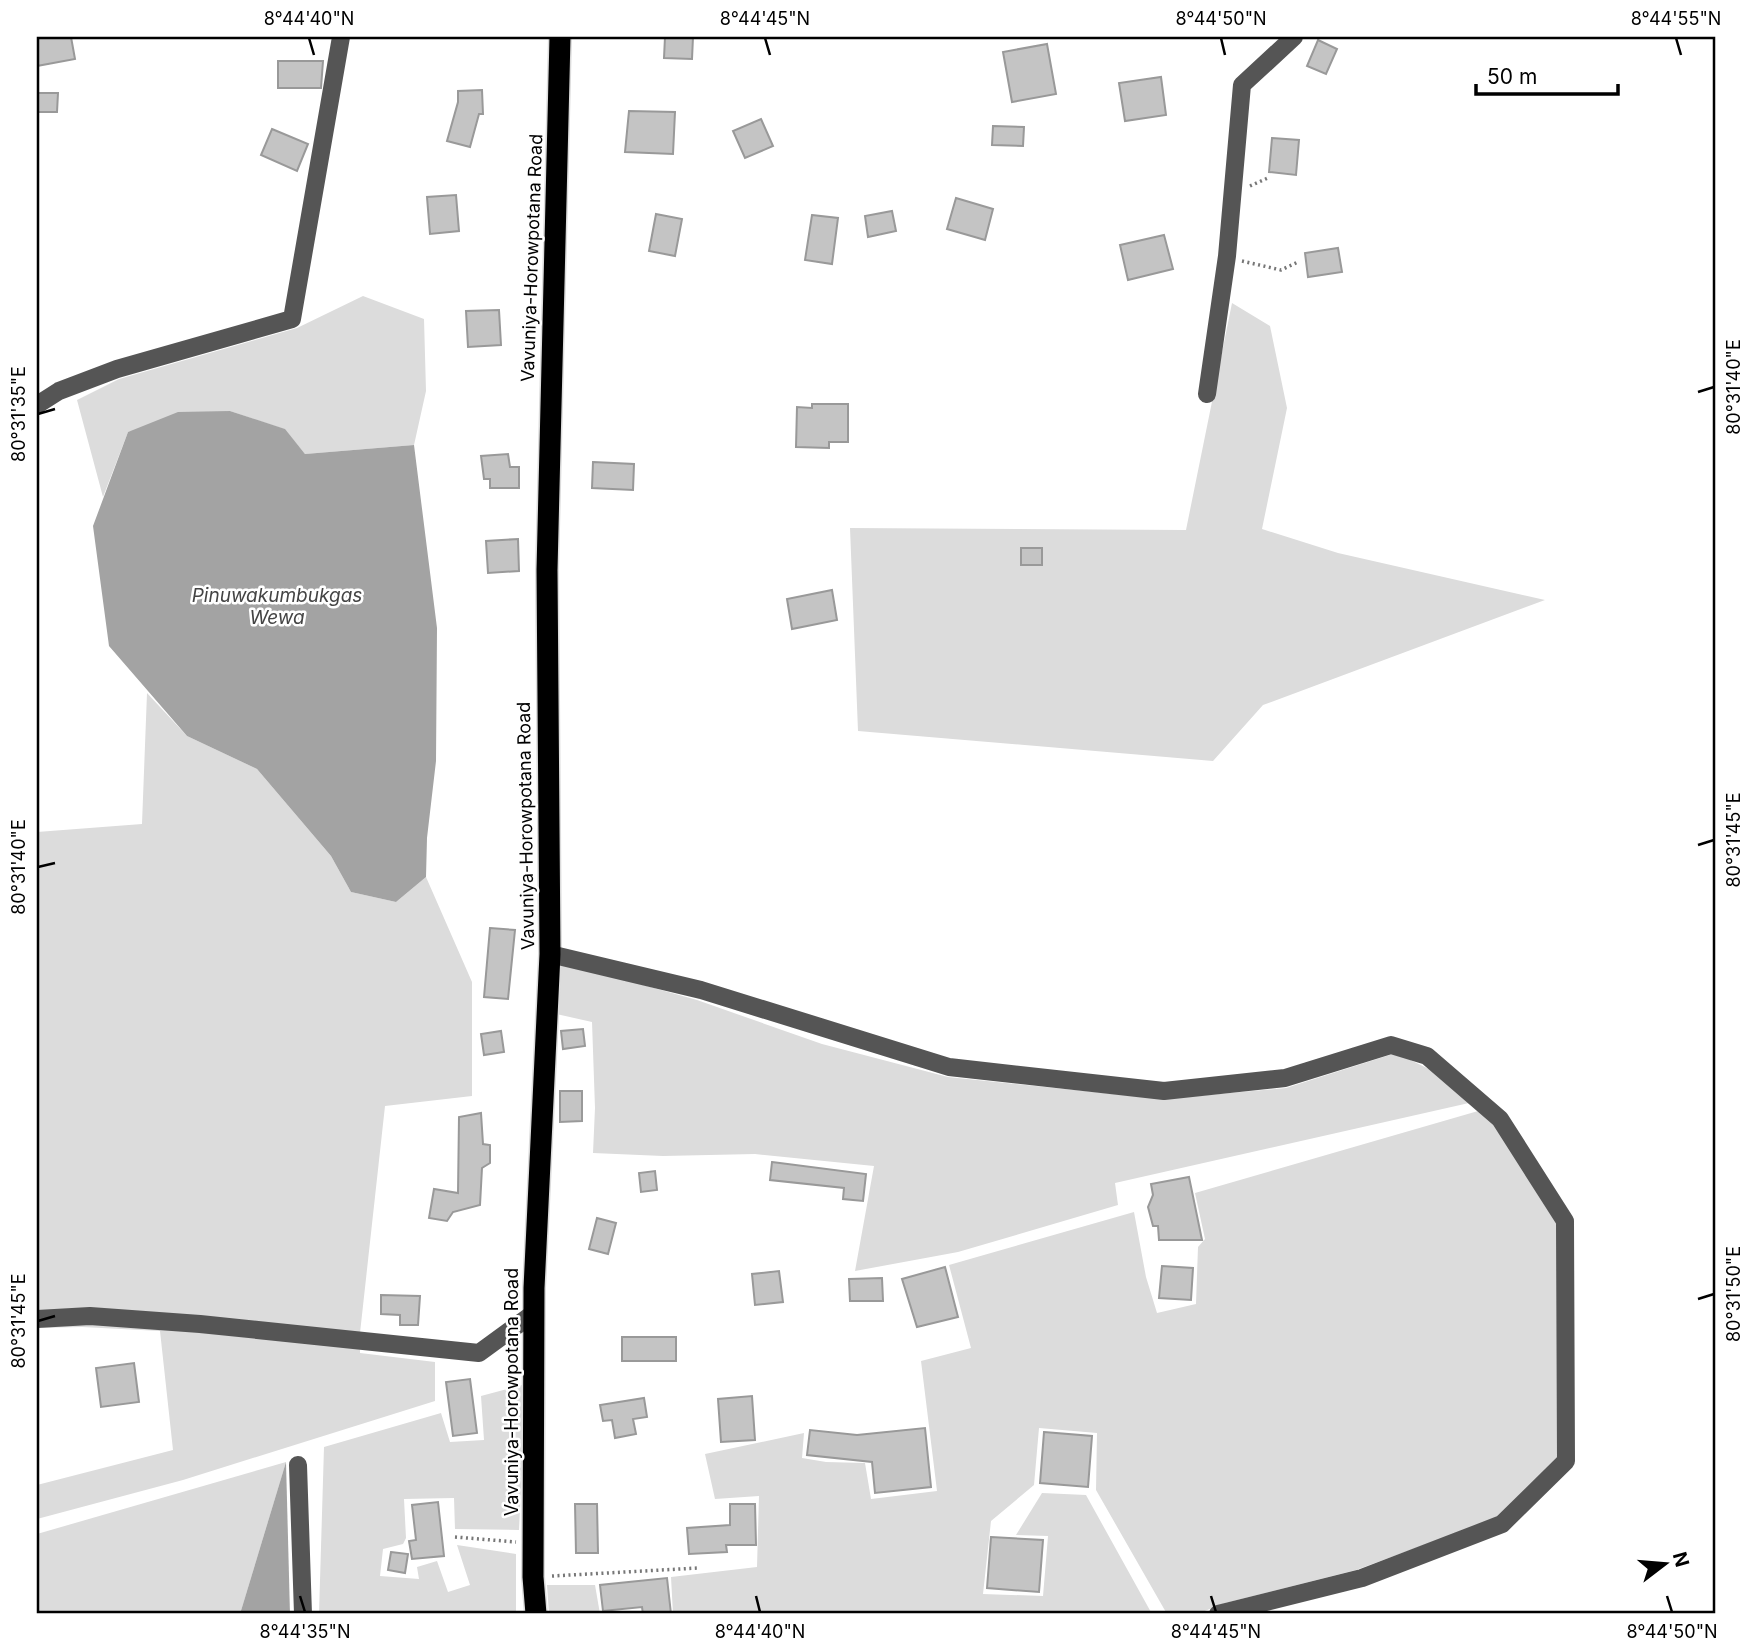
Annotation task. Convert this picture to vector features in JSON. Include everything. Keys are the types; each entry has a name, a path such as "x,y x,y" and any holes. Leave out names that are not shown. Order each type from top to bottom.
{"highway":[{"name":"Vavuniya-Horowpotana Road","path":"536,1614 533,1577 534,1313 550,954 547,570 560,37"}],"street":[{"path":"37,405 59,391 117,369 292,319 341,37"},
{"path":"1207,394 1227,257 1242,85 1294,37"},
{"path":"550,954 701,990 949,1068 1164,1091 1285,1078 1391,1045 1427,1056 1500,1119 1564,1221 1566,1461 1502,1524 1362,1578 1218,1614"},
{"path":"37,1319 90,1316 200,1324 479,1353 534,1313"},
{"path":"298,1465 303,1614"}],"path":[{"path":"1227,257 1281,270 1298,262"},
{"path":"455,1537 533,1544"},
{"path":"533,1577 698,1568"}],"shaded area":[{"path":"363,296 424,319 426,391 414,445 305,454 284,429 230,411 128,432 103,497 77,400 119,379 297,328"},
{"path":"1232,303 1270,326 1287,408 1262,529 1338,553 1545,600 1263,705 1213,761 858,731 850,528 1186,530"},
{"path":"147,693 187,736 257,769 331,856 351,892 396,902 426,877 472,982 472,1096 385,1106 360,1333 360,1353 435,1362 435,1401 183,1480 37,1519 37,1485 173,1450 160,1331 37,1328 37,832 142,824"},
{"path":"557,961 697,1000 822,1044 948,1077 1163,1099 1286,1088 1396,1053 1431,1070 1469,1103 1115,1183 1118,1205 958,1252 855,1271 874,1166 755,1154 663,1156 593,1153 595,1108 592,1022 552,1013"},
{"path":"1485,1109 1560,1223 1558,1457 1497,1518 1356,1570 1225,1603 1197,1614 1167,1614 1096,1490 1097,1433 1039,1428 1034,1485 991,1521 983,1594 1043,1596 1048,1536 1016,1535 1042,1493 1086,1495 1152,1614 673,1614 671,1577 757,1567 759,1496 715,1499 705,1454 804,1433 802,1458 865,1463 871,1499 937,1491 921,1361 971,1348 949,1265 1134,1212 1146,1277 1157,1313 1196,1304 1198,1247 1205,1239 1195,1193"},
{"path":"526,1384 519,1530 455,1529 454,1498 404,1499 406,1538 403,1544 383,1549 380,1576 419,1579 417,1567 437,1561 448,1592 470,1585 457,1545 516,1554 516,1614 319,1614 324,1447 441,1413 450,1442 484,1440 481,1396"},
{"path":"286,1462 240,1614 37,1614 37,1534"},
{"path":"547,1585 595,1585 600,1614 549,1614"}],"water":[{"name":"Pinuwakumbukgas Wewa","path":"230,411 285,429 305,454 414,445 437,628 436,761 427,838 426,877 396,902 351,892 331,856 257,769 187,736 109,646 93,526 128,432 178,412"},
{"path":"286,1462 290,1614 240,1614"}],"building":[{"path":"37,37 71,37 75,59 37,66"},
{"path":"665,37 693,37 692,59 664,58"},
{"path":"1318,40 1337,49 1326,74 1307,66"},
{"path":"1047,44 1056,94 1012,102 1003,52"},
{"path":"278,61 323,61 321,88 278,88"},
{"path":"1161,77 1166,115 1125,121 1119,83"},
{"path":"482,90 483,114 479,114 470,147 447,141 458,102 458,91"},
{"path":"37,93 58,93 57,112 37,112"},
{"path":"629,111 675,112 673,154 625,152"},
{"path":"761,119 773,146 745,158 733,131"},
{"path":"993,126 1024,127 1023,146 992,145"},
{"path":"272,129 308,144 297,171 261,155"},
{"path":"1272,138 1299,140 1296,175 1269,172"},
{"path":"456,195 459,231 430,234 427,197"},
{"path":"956,198 993,209 985,240 947,229"},
{"path":"892,211 896,231 868,237 865,216"},
{"path":"656,214 682,219 675,256 649,251"},
{"path":"812,215 838,218 832,264 805,260"},
{"path":"1164,235 1173,269 1128,280 1120,245"},
{"path":"1338,248 1342,272 1308,277 1305,253"},
{"path":"499,310 501,345 468,347 466,311"},
{"path":"812,404 848,404 848,442 829,442 829,448 796,447 797,407 812,408"},
{"path":"508,454 510,467 519,467 519,488 490,488 490,479 484,479 481,456"},
{"path":"593,462 634,464 633,490 592,488"},
{"path":"518,539 519,571 488,573 486,541"},
{"path":"1021,548 1042,548 1042,565 1021,565"},
{"path":"832,590 837,620 792,629 787,599"},
{"path":"490,928 515,930 508,999 484,997"},
{"path":"583,1029 585,1046 563,1049 561,1031"},
{"path":"501,1031 504,1052 484,1055 481,1034"},
{"path":"560,1091 582,1091 582,1121 560,1122"},
{"path":"481,1113 483,1144 490,1145 490,1163 482,1168 480,1205 453,1212 447,1221 429,1218 434,1189 458,1193 459,1117"},
{"path":"772,1162 866,1174 863,1201 843,1199 844,1188 770,1180"},
{"path":"655,1171 657,1190 641,1192 639,1173"},
{"path":"1189,1177 1202,1240 1159,1240 1158,1226 1153,1226 1148,1207 1153,1195 1151,1184"},
{"path":"597,1218 616,1223 608,1254 589,1249"},
{"path":"1162,1266 1193,1268 1191,1300 1159,1298"},
{"path":"945,1267 958,1317 917,1327 902,1279"},
{"path":"779,1271 783,1302 755,1305 752,1274"},
{"path":"882,1278 883,1301 850,1301 849,1279"},
{"path":"381,1295 420,1296 418,1325 400,1325 400,1315 381,1314"},
{"path":"622,1337 676,1337 676,1361 622,1361"},
{"path":"134,1363 139,1402 101,1407 96,1368"},
{"path":"470,1379 477,1433 453,1436 446,1382"},
{"path":"752,1396 755,1440 721,1442 718,1399"},
{"path":"644,1398 647,1417 633,1419 636,1434 615,1438 612,1420 603,1421 600,1405"},
{"path":"925,1428 931,1487 875,1493 872,1462 807,1455 810,1430 857,1435"},
{"path":"1044,1432 1092,1436 1088,1487 1040,1483"},
{"path":"438,1502 444,1556 412,1559 409,1541 416,1540 412,1505"},
{"path":"575,1504 597,1504 598,1553 576,1553"},
{"path":"730,1504 755,1504 756,1545 726,1545 727,1552 689,1554 687,1528 730,1525"},
{"path":"991,1537 1043,1540 1039,1592 987,1588"},
{"path":"391,1552 408,1554 405,1573 388,1570"},
{"path":"667,1578 671,1614 643,1614 642,1607 603,1611 600,1585"}]}
